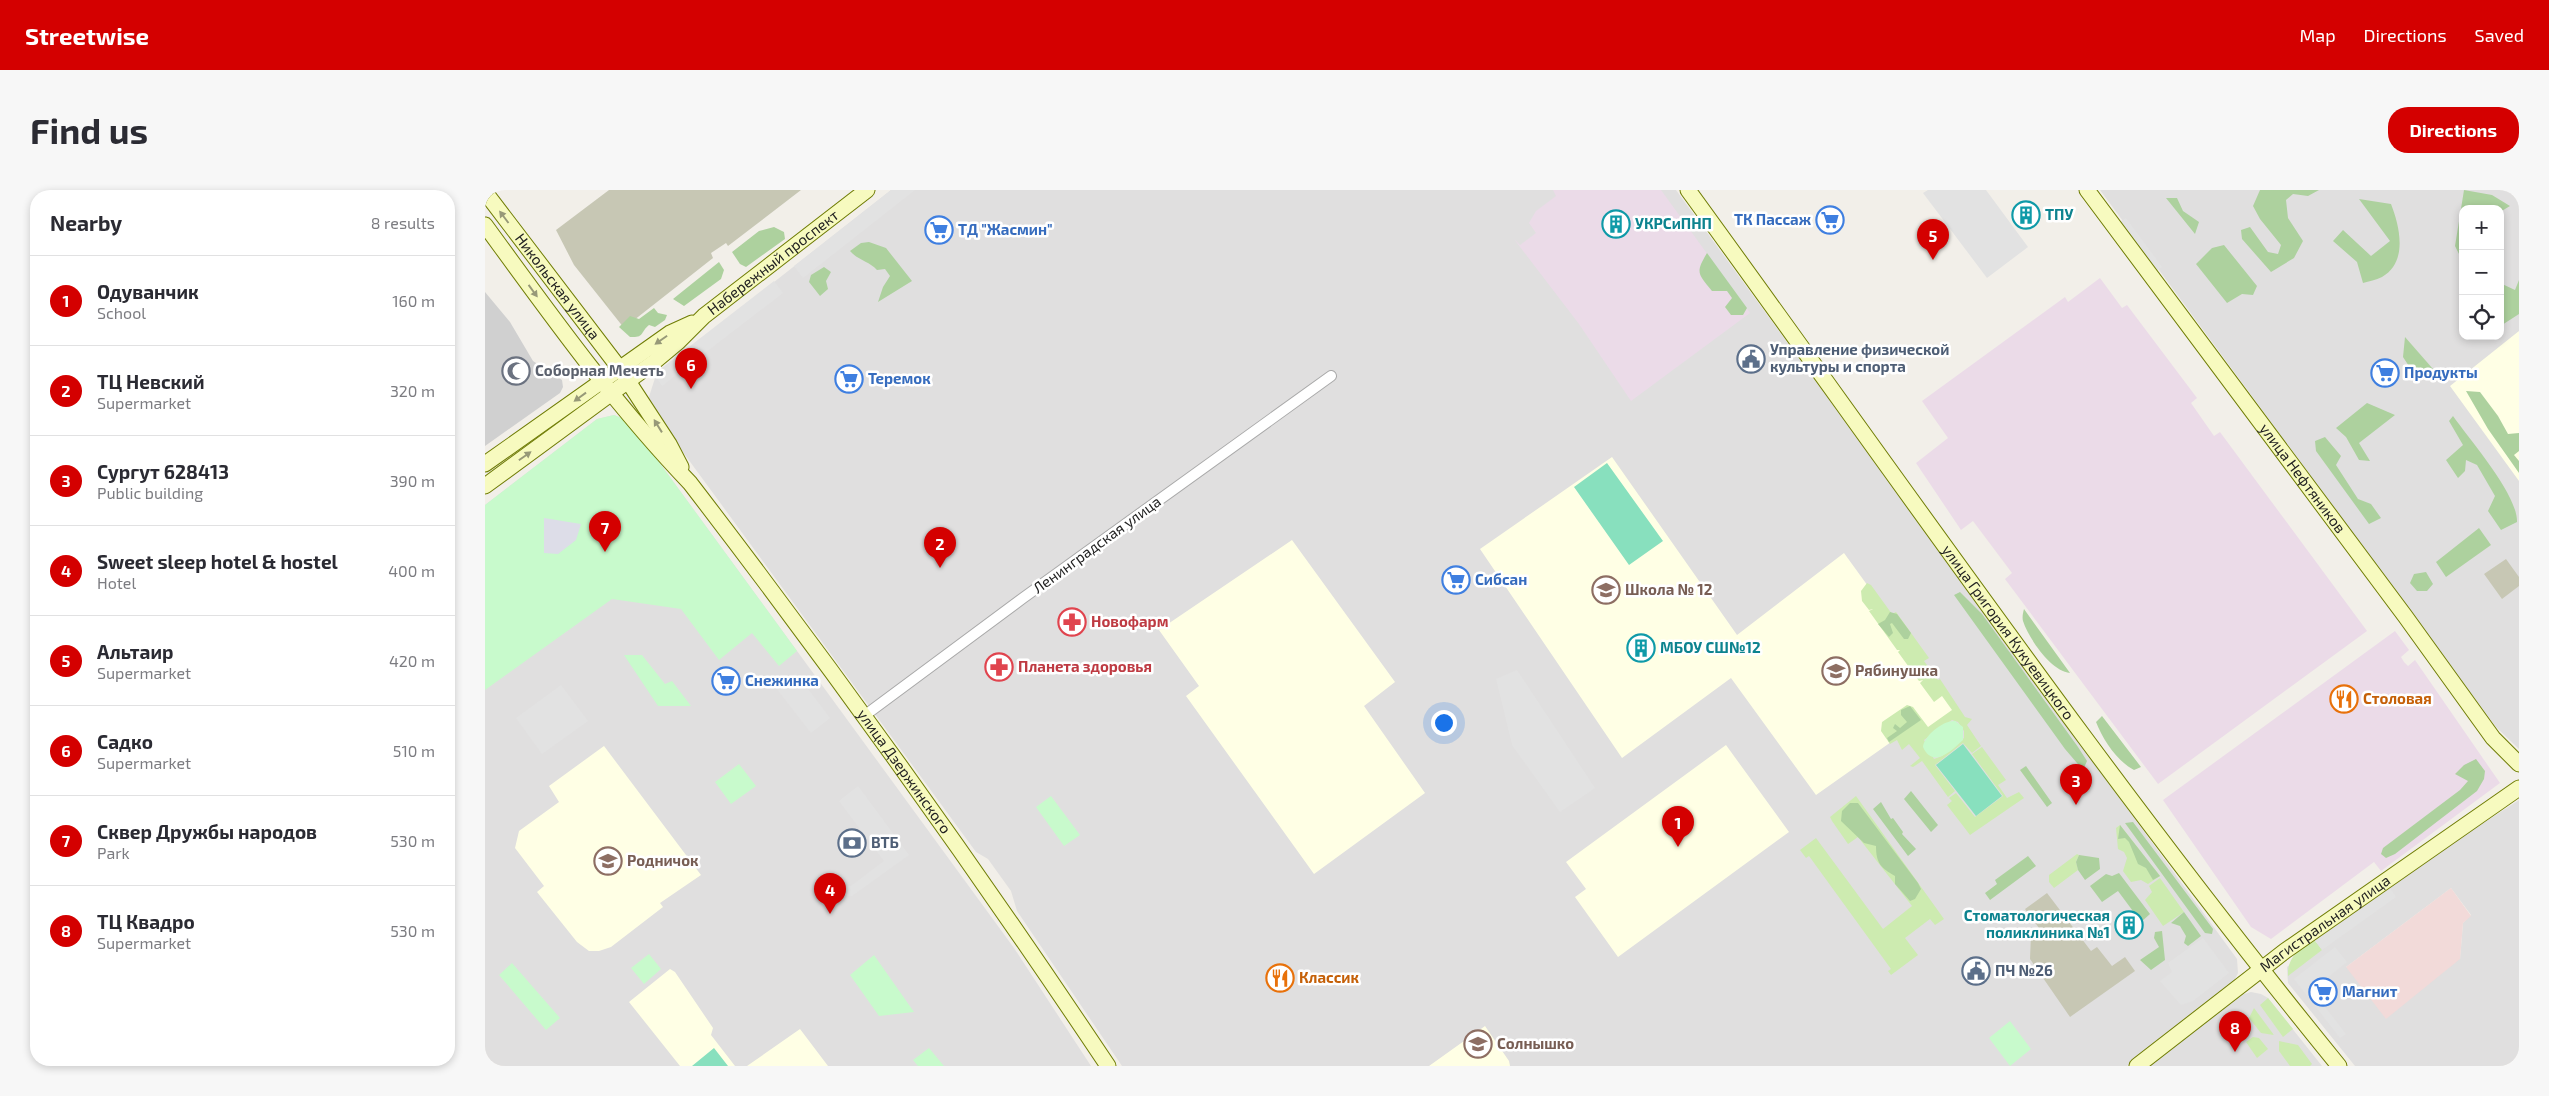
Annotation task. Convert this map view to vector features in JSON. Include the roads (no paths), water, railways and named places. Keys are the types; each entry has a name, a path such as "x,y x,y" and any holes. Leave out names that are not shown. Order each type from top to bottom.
{"street":[{"name":"Набережный проспект","path":"485,486 613,394 624,375 670,333 704,316 867,190"},
{"name":"улица Григория Кукуевицкого","path":"1688,190 2095,751 2262,970 2339,1066"},
{"name":"улица Нефтяников","path":"2087,190 2399,607 2493,738 2519,764"},
{"name":"Никольская улица","path":"485,192 624,375"},
{"name":"Никольская улица","path":"485,225 536,296 613,394"},
{"name":"Набережный проспект","path":"485,464 603,381 624,375"},
{"name":"улица Дзержинского","path":"624,375 669,444 690,483"},
{"name":"Ленинградская улица","path":"864,716 1023,598 1331,376"},
{"name":"улица Дзержинского","path":"613,394 659,451 690,483 864,716 1031,951 1108,1066"},
{"name":"Магистральная улица","path":"2137,1066 2285,951 2519,788"}],"place":[{"name":"ТПУ","path":"2026,215"},
{"name":"ТК Пассаж","path":"1830,220"},
{"name":"УКРСиПНП","path":"1616,224"},
{"name":"ТД \"Жасмин\"","path":"939,230"},
{"name":"Альтаир","path":"1933,260"},
{"name":"Управление физической культуры и спорта","path":"1751,359"},
{"name":"Соборная Мечеть","path":"516,371"},
{"name":"Продукты","path":"2385,373"},
{"name":"Теремок","path":"849,379"},
{"name":"Садко","path":"691,389"},
{"name":"Сквер Дружбы народов","path":"605,552"},
{"name":"ТЦ Невский","path":"940,568"},
{"name":"Сибсан","path":"1456,580"},
{"name":"Школа № 12","path":"1606,590"},
{"name":"Новофарм","path":"1072,622"},
{"name":"МБОУ СШ№12","path":"1641,648"},
{"name":"Планета здоровья","path":"999,667"},
{"name":"Рябинушка","path":"1836,671"},
{"name":"Снежинка","path":"726,681"},
{"name":"Столовая","path":"2344,699"},
{"name":"Сургут 628413","path":"2076,805"},
{"name":"ВТБ","path":"852,843"},
{"name":"Одуванчик","path":"1678,847"},
{"name":"Родничок","path":"608,861"},
{"name":"Sweet sleep hotel & hostel","path":"830,914"},
{"name":"Стоматологическая поликлиника №1","path":"2129,925"},
{"name":"ПЧ №26","path":"1976,971"},
{"name":"Классик","path":"1280,978"},
{"name":"Магнит","path":"2323,992"},
{"name":"Солнышко","path":"1478,1044"},
{"name":"ТЦ Квадро","path":"2235,1052"}]}
